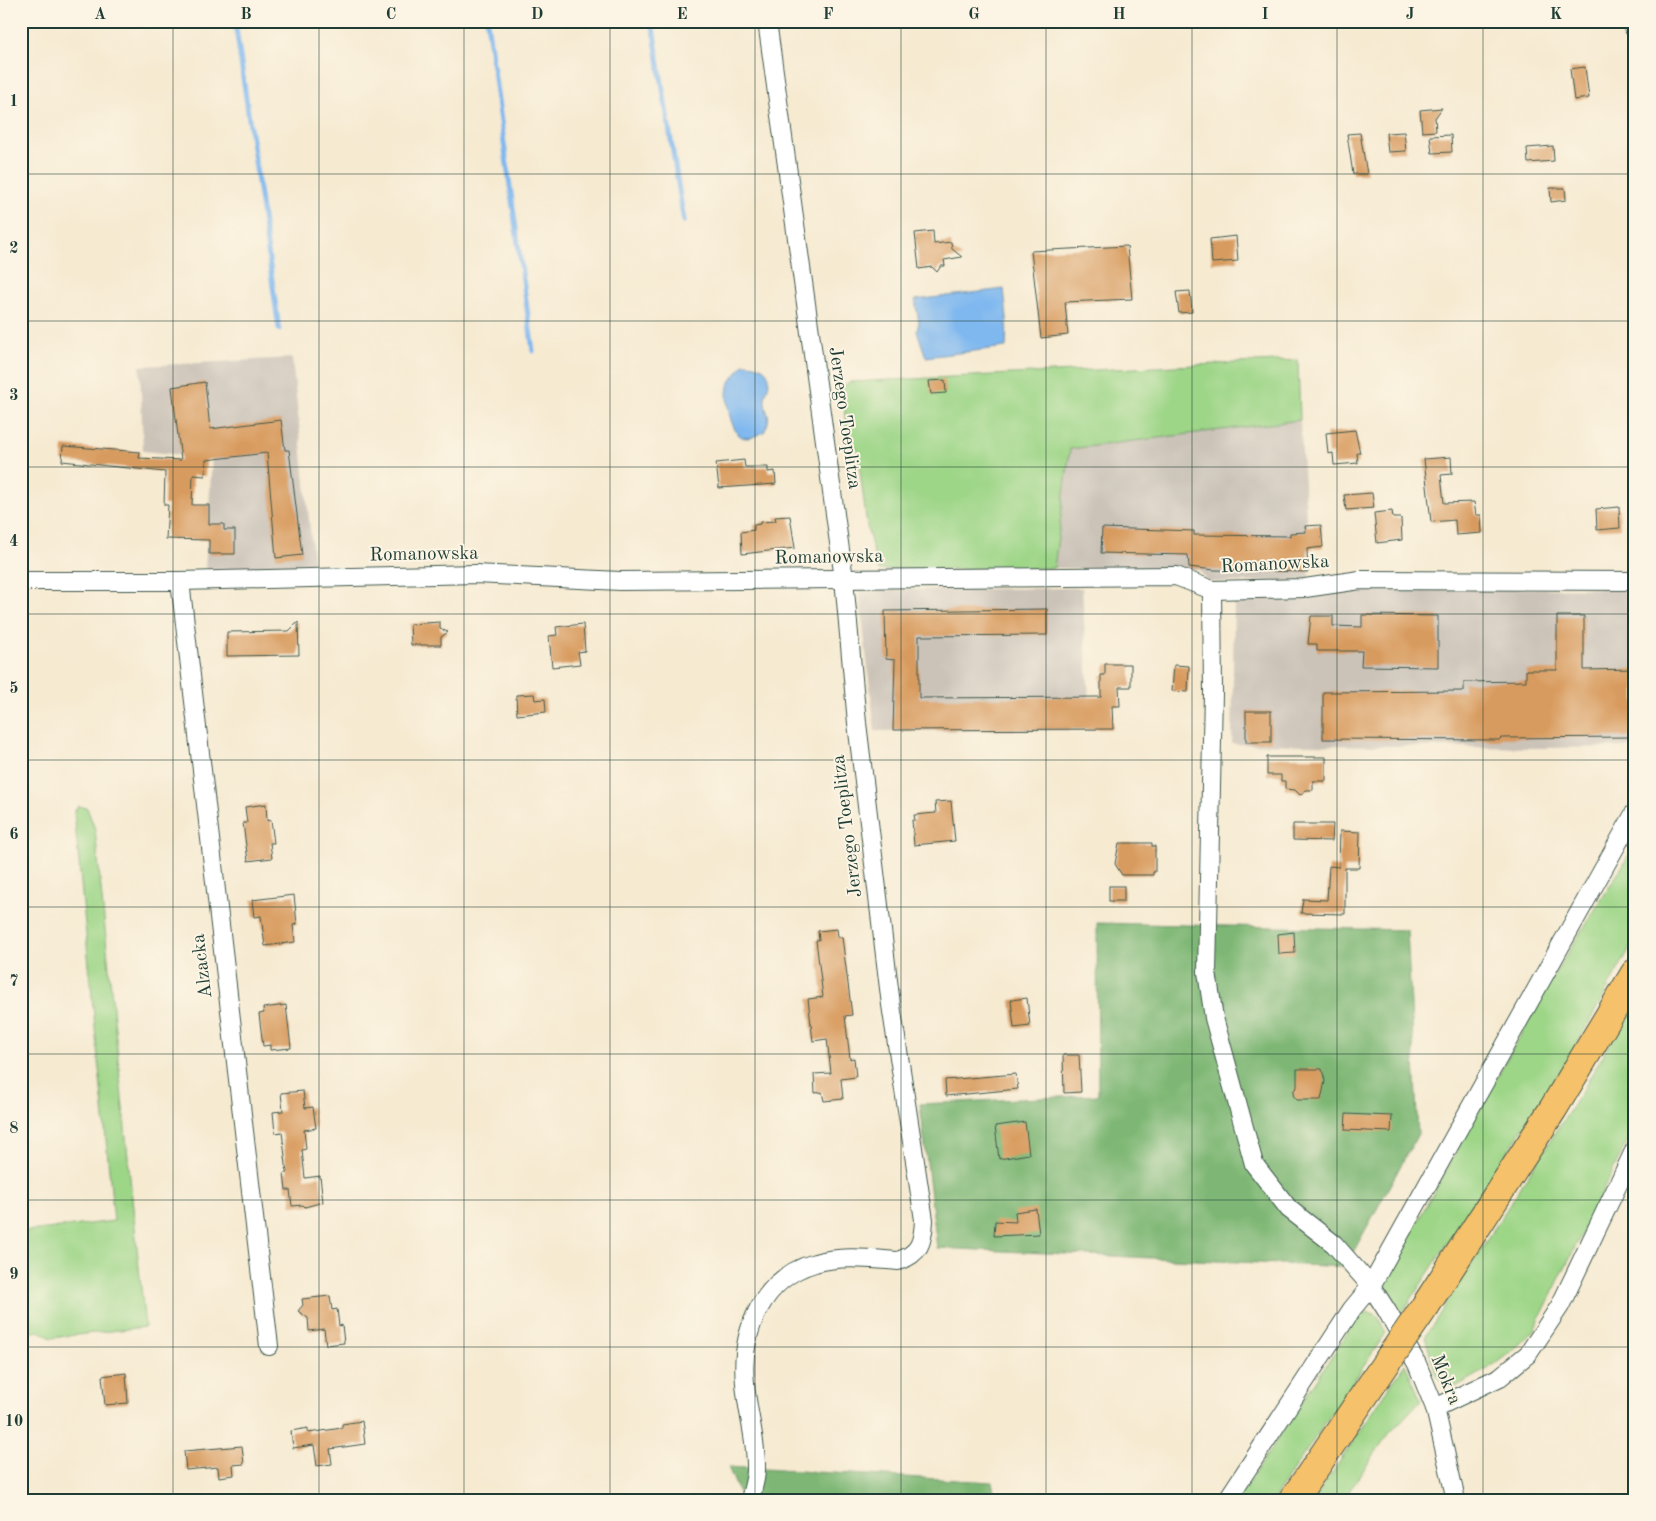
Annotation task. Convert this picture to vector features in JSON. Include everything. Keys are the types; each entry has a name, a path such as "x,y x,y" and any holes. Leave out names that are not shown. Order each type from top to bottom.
{"main road":[{"path":"1293,1500 1426,1305 1553,1109 1635,973"}],"street":[{"name":"Jerzego Toeplitza","path":"750,1500 756,1472 744,1365 749,1330 760,1305 782,1279 800,1268 815,1262 838,1258 898,1261 917,1252 923,1234 923,1211 891,1005 875,874 857,723 844,579 767,21"},
{"path":"1630,21 1635,30"},
{"name":"Romanowska","path":"21,581 180,581 476,574 620,581 1176,576 1212,590 1306,588 1360,580 1635,581"},
{"name":"Alzacka","path":"180,581 269,1346"},
{"name":"Mokra","path":"1212,590 1213,703 1207,972 1214,1018 1254,1164 1289,1209 1334,1244 1371,1286 1404,1338 1435,1408 1456,1500"},
{"path":"1228,1500 1352,1309 1371,1286 1635,812"},
{"path":"1435,1408 1500,1377 1528,1354 1560,1306 1635,1149"}],"shaded area":[{"path":"292,358 314,567 205,570 212,458 143,451 140,366"},
{"path":"1300,420 1310,582 1208,582 1199,570 1054,568 1070,449"},
{"path":"1082,588 1091,730 875,731 859,590"},
{"path":"1635,588 1635,747 1541,748 1232,744 1234,597 1334,590"}],"green space":[{"path":"1298,360 1300,420 1070,449 1054,568 878,570 867,526 857,447 848,444 842,387 850,382"},
{"path":"78,806 87,808 95,829 145,1327 51,1338 40,1331 21,1334 21,1232 114,1221 74,812"},
{"path":"1635,842 1635,939 1571,1055 1402,1313 1382,1286 1552,978 1625,862"},
{"path":"1097,923 1407,930 1418,1134 1345,1267 937,1248 920,1104 1098,1095"},
{"path":"1635,1000 1635,1126 1534,1330 1506,1355 1478,1375 1455,1387 1443,1384 1436,1373 1425,1337 1584,1088"},
{"path":"1369,1312 1377,1315 1386,1333 1273,1500 1237,1500 1360,1314"},
{"path":"1405,1364 1421,1400 1386,1437 1343,1500 1314,1500"},
{"path":"728,1467 992,1482 996,1500 742,1500"}],"water":[{"path":"1004,289 1007,318 1006,347 926,357 917,331 919,322 915,300"},
{"path":"744,364 761,367 769,377 765,398 768,417 767,426 764,432 747,438 738,434 734,428 729,414 727,398 728,386"}],"building":[{"path":"1585,67 1589,98 1574,100 1570,69"},
{"path":"1442,108 1435,118 1436,131 1422,132 1420,110"},
{"path":"1404,132 1406,151 1388,152 1386,133"},
{"path":"1360,133 1367,174 1353,174 1347,134"},
{"path":"1451,135 1452,152 1432,153 1430,136"},
{"path":"1553,146 1554,161 1528,163 1527,148"},
{"path":"1550,188 1565,188 1566,200 1551,202"},
{"path":"933,231 934,244 951,242 952,249 962,257 944,260 945,266 941,266 937,272 932,267 919,269 915,233"},
{"path":"1236,236 1238,261 1212,263 1210,239"},
{"path":"1127,246 1132,299 1065,302 1068,335 1041,338 1031,251"},
{"path":"1190,291 1192,312 1179,313 1176,292"},
{"path":"945,380 946,393 931,394 929,381"},
{"path":"205,382 210,429 281,420 285,450 289,450 302,555 276,558 267,453 206,460 205,476 193,475 192,505 209,505 209,524 224,524 224,530 235,530 235,554 209,554 209,540 166,539 168,505 164,505 165,472 62,461 63,446 140,452 139,458 181,460 172,387"},
{"path":"1355,430 1360,453 1357,453 1358,463 1334,465 1333,453 1328,454 1326,433"},
{"path":"1451,457 1452,474 1441,475 1444,503 1474,502 1476,515 1481,515 1482,533 1456,535 1455,520 1431,522 1424,459"},
{"path":"744,460 745,467 768,467 768,472 775,471 776,484 719,488 716,463"},
{"path":"1372,493 1374,508 1346,510 1344,495"},
{"path":"1619,507 1620,528 1597,530 1596,509"},
{"path":"1392,511 1393,518 1401,518 1402,540 1377,543 1374,513"},
{"path":"790,516 795,548 742,554 741,532 754,530 754,525 760,524 760,522 776,521 775,517"},
{"path":"1321,525 1323,547 1307,549 1308,572 1214,570 1189,567 1188,555 1101,553 1102,528 1194,531 1194,535 1290,536 1290,533 1306,532 1305,526"},
{"path":"1047,609 1047,635 919,636 919,698 1101,697 1101,675 1105,675 1105,664 1131,664 1131,687 1119,687 1120,706 1112,706 1113,729 893,730 895,660 886,659 885,611"},
{"path":"1362,615 1438,616 1438,667 1361,666 1362,651 1317,651 1317,644 1308,644 1311,616 1333,616 1333,626 1362,627"},
{"path":"1557,616 1584,616 1584,670 1635,669 1635,730 1631,737 1501,738 1499,740 1323,739 1323,692 1464,691 1464,682 1526,681 1526,670 1557,670"},
{"path":"298,622 299,655 227,656 227,632 289,631"},
{"path":"440,622 440,629 448,632 441,637 441,645 411,645 410,624"},
{"path":"583,624 585,651 578,652 580,664 552,667 549,636 557,635 556,627"},
{"path":"1174,665 1189,666 1188,692 1172,691"},
{"path":"534,694 535,700 545,699 546,712 517,715 516,695"},
{"path":"1246,711 1271,711 1271,742 1246,742"},
{"path":"1267,757 1326,757 1326,781 1313,781 1313,790 1306,790 1300,795 1295,790 1285,789 1285,781 1281,781 1281,775 1267,775"},
{"path":"951,801 955,841 914,845 912,820 915,820 914,815 936,813 935,802"},
{"path":"266,804 267,821 271,820 274,843 270,843 272,858 248,861 243,823 247,823 245,807"},
{"path":"1293,824 1333,824 1332,841 1293,840"},
{"path":"1340,831 1360,832 1359,868 1345,868 1345,914 1301,913 1303,899 1327,900 1329,866 1339,867"},
{"path":"1119,843 1152,843 1152,846 1155,846 1155,872 1153,872 1153,875 1122,875 1115,864"},
{"path":"1109,886 1124,886 1124,901 1109,901"},
{"path":"294,895 297,924 293,925 295,942 265,946 261,916 254,917 252,900"},
{"path":"837,929 838,937 842,937 852,1015 845,1016 850,1059 854,1058 856,1077 841,1079 843,1099 824,1101 822,1092 815,1093 814,1074 831,1073 827,1039 813,1041 808,999 823,997 816,940 819,940 818,931"},
{"path":"1294,932 1295,953 1279,954 1278,934"},
{"path":"1027,998 1030,1026 1014,1028 1011,1000"},
{"path":"286,1005 291,1048 270,1050 270,1045 263,1046 259,1014 264,1013 263,1008"},
{"path":"1063,1055 1079,1055 1081,1092 1064,1093"},
{"path":"1297,1069 1322,1069 1325,1081 1321,1100 1297,1100 1293,1095 1297,1087"},
{"path":"1016,1074 1018,1089 946,1096 945,1080"},
{"path":"303,1091 305,1108 313,1107 316,1128 304,1130 306,1149 302,1150 305,1178 320,1176 323,1202 305,1207 303,1205 292,1206 290,1190 286,1190 284,1173 287,1173 282,1132 275,1133 273,1112 283,1111 281,1093"},
{"path":"1346,1114 1392,1116 1391,1132 1345,1130"},
{"path":"1025,1122 1029,1154 999,1159 995,1126"},
{"path":"1036,1209 1039,1234 994,1236 995,1221 1016,1222 1015,1212"},
{"path":"330,1296 332,1310 337,1309 339,1326 342,1325 344,1343 326,1345 324,1329 309,1331 308,1318 298,1311 303,1305 302,1299"},
{"path":"126,1373 128,1403 105,1405 102,1376"},
{"path":"362,1421 365,1444 330,1449 332,1464 317,1466 314,1445 293,1448 291,1431 308,1428 308,1433 342,1428 342,1424"},
{"path":"242,1446 244,1464 233,1465 234,1475 219,1477 218,1467 186,1470 184,1451"}],"waterway":[{"path":"235,21 279,329"},
{"path":"487,21 533,351"},
{"path":"652,21 684,221"}]}
